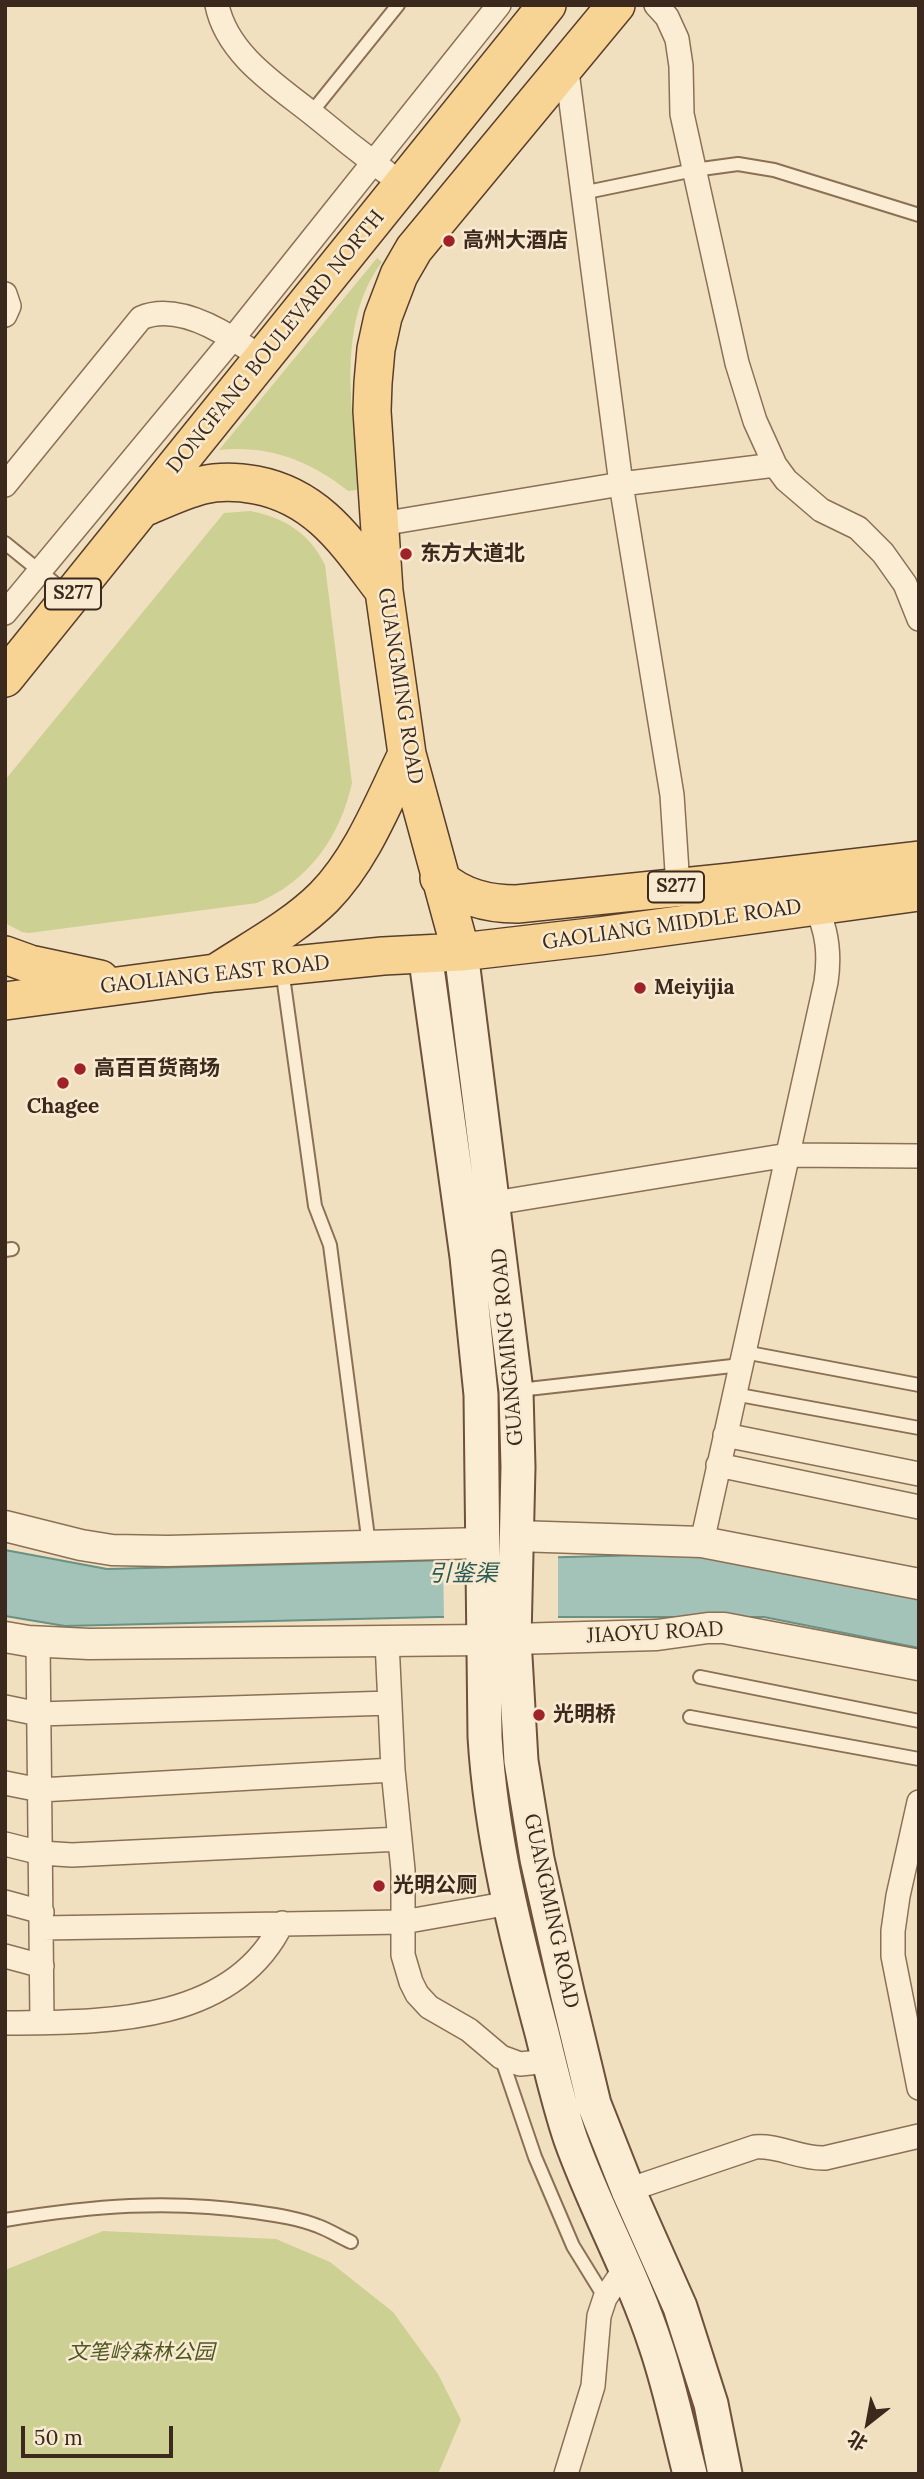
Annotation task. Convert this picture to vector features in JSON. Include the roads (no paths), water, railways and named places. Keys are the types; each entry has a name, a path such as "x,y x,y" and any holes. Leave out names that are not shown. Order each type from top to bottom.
{"main road":[{"name":"DONGFANG BOULEVARD NORTH","path":"5,678 141,509 248,348 402,185 547,5"},
{"path":"566,64 616,5"},
{"name":"GUANGMING ROAD","path":"499,1548 518,1467 516,1391 461,952 407,754 384,591 372,411 376,349 383,317 399,275 426,233 566,64"},
{"path":"141,509 203,485 245,483 272,488 293,496 314,509 349,545 384,591"},
{"name":"S277","path":"215,974 289,925 336,884 365,840 407,754"},
{"name":"GAOLIANG MIDDLE ROAD","path":"425,953 461,952 734,900 919,860"},
{"name":"GAOLIANG MIDDLE ROAD","path":"439,878 464,895 501,904 678,887 734,900 815,906 919,892"},
{"name":"GUANGMING ROAD","path":"425,953 467,1257 499,1548 498,1633 488,1777 510,1903 558,2098 574,2148 656,2344 671,2393 690,2474"},
{"name":"GAOLIANG EAST ROAD","path":"5,1001 121,984 425,953"},
{"name":"S277","path":"5,955 30,964 121,984"},
{"path":"447,1111 482,1108"},
{"name":"GUANGMING ROAD","path":"498,1633 537,1859 594,2104 628,2190 680,2307 711,2404 725,2474"}],"street":[{"path":"217,5 220,19 236,47 272,81 402,185"},
{"path":"5,613 248,348 374,163 499,5"},
{"path":"656,5 667,18 677,39 681,66 681,114 737,363 755,421 775,465 786,480 821,510 859,528 883,552 905,584 919,619"},
{"path":"566,64 621,484 671,795 678,887"},
{"path":"5,294 9,306 5,315"},
{"path":"5,485 141,318 158,314 176,316 216,328 248,348"},
{"path":"380,524 621,484 775,465"},
{"path":"702,1542 822,1004 829,961 826,933 815,906"},
{"path":"494,1203 788,1155 919,1156"},
{"path":"725,1435 919,1474"},
{"path":"718,1465 919,1507"},
{"path":"5,1526 112,1550 369,1545 499,1548 702,1542 919,1584"},
{"name":"JIAOYU ROAD","path":"5,1637 38,1642 89,1644 387,1641 498,1633 657,1635 724,1628 919,1665"},
{"path":"387,1641 393,1770 404,1882 403,1955 417,1994 429,2007 469,2030 501,2057 520,2064 549,2061"},
{"path":"38,1642 42,2022"},
{"path":"5,1707 39,1714 390,1703"},
{"path":"5,1783 40,1790 393,1770"},
{"path":"919,1802 908,1893 892,1956 919,2088"},
{"path":"5,1844 41,1853 72,1855 400,1839"},
{"path":"5,1902 42,1920 282,1923 403,1922 510,1903"},
{"path":"5,2022 151,2015 214,1993 234,1980 266,1950 282,1923"},
{"path":"5,1956 42,1966"},
{"path":"628,2190 755,2147 775,2148 811,2158 825,2158 919,2136"},
{"path":"566,2474 593,2386 599,2316 605,2298 626,2267"}],"lane":[{"path":"311,113 398,5"},
{"path":"582,193 724,164 774,170 919,215"},
{"path":"5,543 71,596"},
{"path":"281,967 315,1206 330,1245 369,1545"},
{"path":"516,1391 742,1358 919,1385"},
{"path":"734,1394 919,1428"},
{"path":"699,1676 919,1721"},
{"path":"690,1717 919,1759"},
{"path":"501,2057 540,2170 573,2246 605,2298"},
{"path":"5,2220 52,2212 145,2203 216,2206 282,2216 316,2225 351,2242"}],"water":[{"name":"引鉴渠","path":"5,1550 107,1569 644,1555 716,1556 919,1594 919,1648 764,1617 437,1617 65,1626 5,1616"}],"place":[{"name":"高州大酒店","path":"449,241"},
{"name":"东方大道北","path":"406,554"},
{"name":"Meiyijia","path":"640,988"},
{"name":"高百百货商场","path":"80,1069"},
{"name":"Chagee","path":"63,1083"},
{"name":"光明桥","path":"539,1715"},
{"name":"光明公厕","path":"379,1886"}],"park label":[{"name":"文笔岭森林公园","path":"141,2353"}]}
